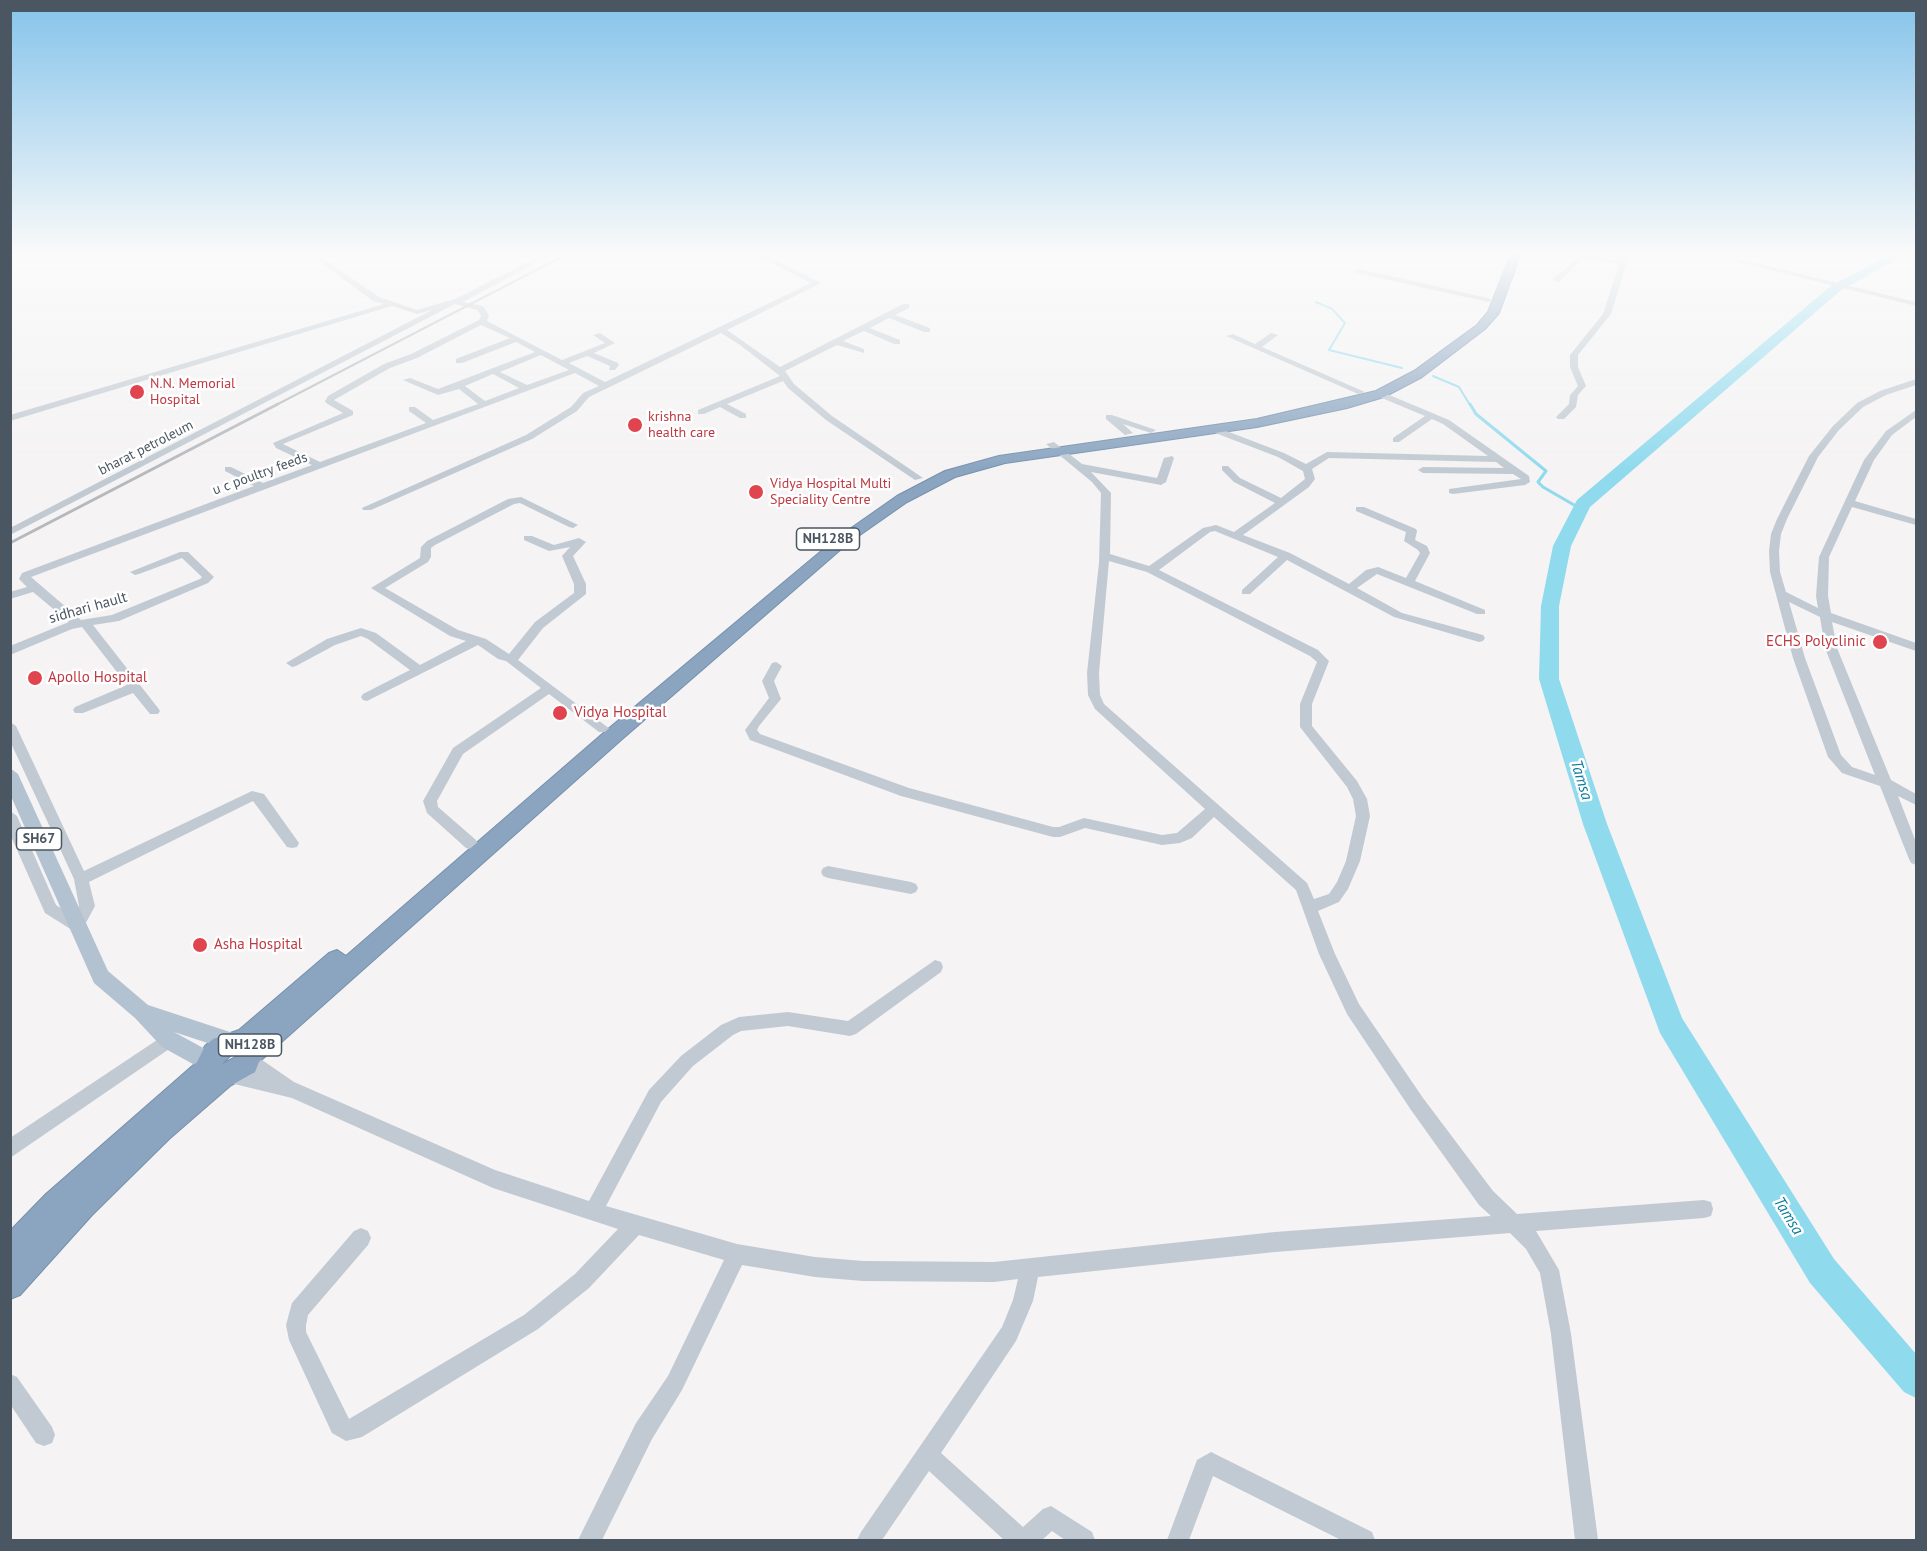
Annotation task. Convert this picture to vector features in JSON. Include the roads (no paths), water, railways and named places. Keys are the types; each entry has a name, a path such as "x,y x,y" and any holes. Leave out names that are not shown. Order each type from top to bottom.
{"highway":[{"name":"NH128B","path":"10,1285 30,1260 82,1205 160,1130 217,1070 222,1047 244,1049 842,541 902,500 950,474 1054,447 1128,433 1283,413 1360,392 1394,378 1468,325"},
{"name":"NH128B","path":"244,1049 471,844 812,552 859,516 918,478 951,464 990,454 1213,429 1283,418 1380,394 1419,374 1482,325"},
{"path":"10,1251 64,1196 217,1070"}],"main road":[{"name":"SH67","path":"10,774 102,977 142,1012 169,1040 217,1070"},
{"name":"SH67","path":"142,1012 244,1049"}],"street":[{"path":"10,418 321,325"},
{"name":"bharat petroleum","path":"10,532 408,325"},
{"path":"321,466 279,446 278,443 350,412 329,401 331,398 387,366 475,325"},
{"path":"489,325 606,386"},
{"path":"367,508 529,437 574,409 586,395 727,325"},
{"path":"701,412 782,374 869,325"},
{"path":"915,325 927,330"},
{"path":"1561,417 1573,405 1575,394 1582,386 1574,367 1574,355 1598,325"},
{"path":"864,328 897,342"},
{"path":"720,329 743,343 782,374 794,388 829,418 918,478"},
{"path":"561,363 611,342 597,335"},
{"path":"1256,347 1274,335"},
{"path":"1230,336 1360,392"},
{"path":"459,361 516,339"},
{"path":"837,342 861,351"},
{"path":"407,380 439,392 542,352"},
{"path":"588,353 615,365 612,368"},
{"name":"u c poultry feeds","path":"34,588 24,579 28,573 263,488 573,370"},
{"path":"493,371 527,389"},
{"path":"1917,382 1860,405 1836,428 1814,456 1776,534 1775,572 1801,666 1835,757 1847,770 1885,783 1917,800"},
{"path":"459,386 485,405"},
{"path":"1380,394 1454,427 1526,478 1525,482 1453,491"},
{"path":"720,404 743,416"},
{"path":"412,409 433,424"},
{"path":"1396,440 1431,416"},
{"path":"1914,416 1889,433 1869,460 1824,557 1824,615 1831,648 1917,859"},
{"path":"1128,433 1109,417 1151,430"},
{"path":"1213,429 1281,455 1307,469"},
{"path":"1054,447 1095,480 1106,493 1104,556 1093,673 1094,695 1107,715 1302,887 1327,954 1353,1009 1417,1104 1486,1198 1533,1242 1549,1270 1561,1334 1587,1540"},
{"path":"1307,469 1323,456 1330,455 1498,459"},
{"path":"1075,466 1161,482 1169,458"},
{"path":"1225,468 1237,480 1281,502"},
{"path":"228,469 263,488"},
{"path":"1236,535 1309,481 1307,469"},
{"path":"1423,470 1515,471"},
{"path":"512,658 502,656 491,646 454,633 378,590 379,586 424,560 426,547 432,543 512,501 520,500 573,525"},
{"path":"1850,503 1917,522"},
{"path":"1360,509 1412,531 1409,541 1423,548 1425,554 1409,583"},
{"path":"1151,570 1210,528 1236,535 1286,555 1407,618 1479,638"},
{"path":"512,658 540,625 580,594 580,584 567,556 579,541 553,549 528,538"},
{"name":"sidhari hault","path":"10,651 64,628 115,618 207,578 201,569 194,566 184,554 135,572"},
{"path":"1246,592 1286,555"},
{"path":"1104,556 1151,570 1314,653 1323,661 1306,704 1306,727 1352,784 1360,799 1363,816 1353,861 1343,885 1334,898 1311,907"},
{"path":"1348,589 1375,570 1481,612"},
{"path":"10,596 34,588 82,624 154,711"},
{"path":"1781,594 1824,615 1917,646"},
{"path":"292,663 331,642 357,633 370,635 419,670"},
{"path":"367,697 477,640"},
{"path":"512,658 514,663 604,729"},
{"path":"776,666 768,681 775,699 754,724 752,730 755,737 912,794 1053,832 1060,832 1084,823 1162,840 1179,838 1186,834 1215,808"},
{"path":"79,710 135,687"},
{"path":"471,844 432,809 430,801 434,792 458,751 548,689"},
{"path":"10,726 81,879 87,906 77,926 50,909 10,816"},
{"path":"81,879 252,796 259,798 292,843"},
{"path":"828,872 911,888"},
{"path":"593,1212 656,1096 681,1066 728,1030 739,1024 788,1019 850,1029 935,967"},
{"path":"10,1149 169,1040"},
{"path":"244,1049 294,1090"},
{"path":"217,1070 294,1090 493,1179 593,1212 771,1262 863,1271 994,1272 1275,1242 1704,1209"},
{"path":"361,1238 299,1310 296,1325 296,1332 336,1415 346,1430 354,1429 531,1322 582,1281 636,1224"},
{"path":"590,1540 644,1431 675,1383 737,1254"},
{"path":"869,1540 1009,1335 1023,1301 1030,1268"},
{"path":"10,1384 44,1435"},
{"path":"927,1455 1020,1540"},
{"path":"1178,1540 1205,1468 1211,1463 1364,1540"},
{"path":"1026,1540 1051,1516 1084,1540"}],"waterway":[{"path":"1344,325 1329,350 1402,368"},
{"name":"Tamsa","path":"1792,325 1583,504 1562,546 1550,606 1549,679 1595,824 1670,1024 1822,1271 1916,1380"},
{"path":"1433,376 1459,387 1470,405"},
{"path":"1470,404 1476,414 1546,471 1538,482 1543,487 1581,509"}],"railway":[{"path":"276,405 429,325"},
{"path":"10,543 278,404"}],"place":[{"name":"N.N. Memorial Hospital","path":"137,392"},
{"name":"krishna health care","path":"635,425"},
{"name":"Vidya Hospital Multi Speciality Centre","path":"756,492"},
{"name":"ECHS Polyclinic","path":"1880,642"},
{"name":"Apollo Hospital","path":"35,678"},
{"name":"Vidya Hospital","path":"560,713"},
{"name":"Asha Hospital","path":"200,945"}]}
